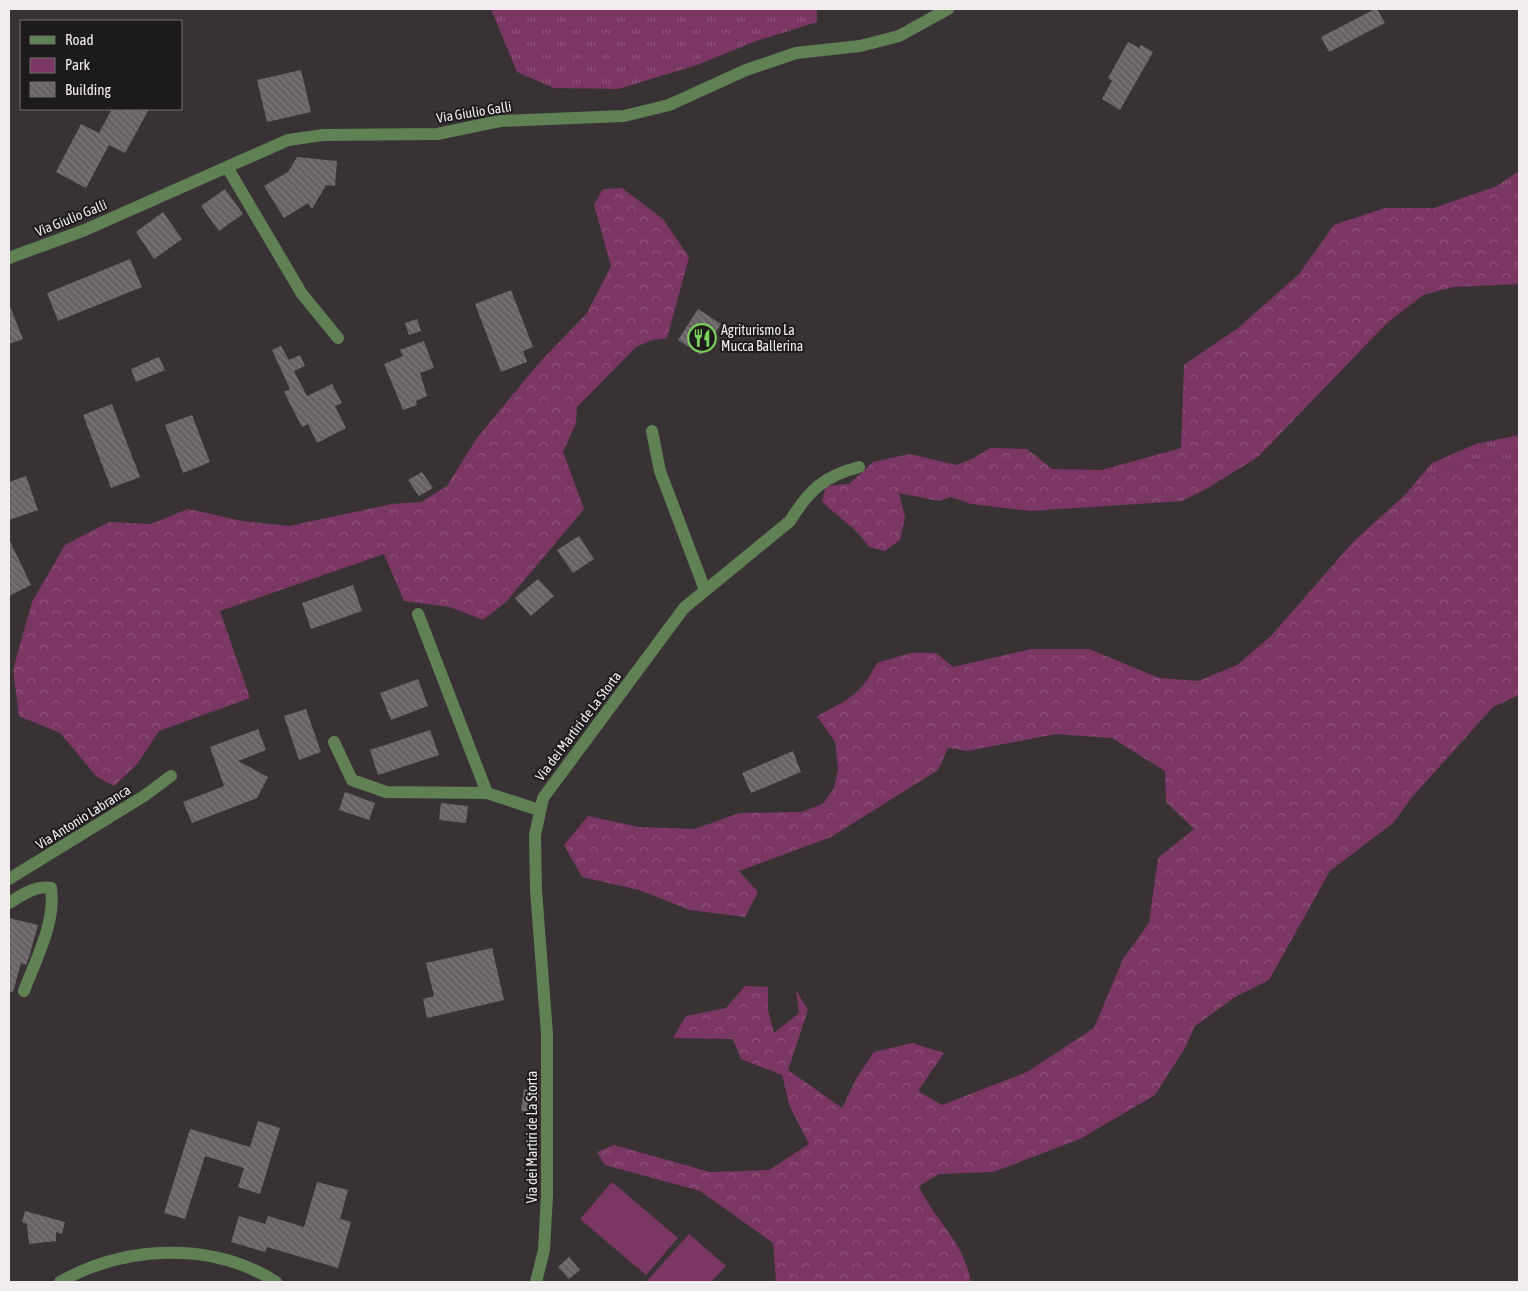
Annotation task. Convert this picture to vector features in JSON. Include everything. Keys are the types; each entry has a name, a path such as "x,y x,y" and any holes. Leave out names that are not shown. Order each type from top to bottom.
{"street":[{"name":"Via Giulio Galli","path":"9,258 85,230 274,145 300,138 369,133 437,134 500,121 624,116 669,105 746,70 796,54 860,46 899,36 948,9"},
{"path":"226,167 302,294 338,338"},
{"path":"652,431 660,471 705,590"},
{"name":"Via dei Martiri de La Storta","path":"536,1282 544,1250 547,1195 547,1034 536,890 535,835 539,810 549,788 684,608 790,521 799,506 815,488 837,473 859,467"},
{"path":"418,614 487,793"},
{"path":"334,742 352,780 386,792 487,793 539,810"},
{"name":"Via Antonio Labranca","path":"9,879 144,796 172,776"},
{"path":"9,903 42,886 51,888 52,897 49,922 24,991"},
{"path":"60,1282 86,1269 106,1263 138,1256 174,1253 226,1259 253,1269 276,1282"}],"green space":[{"path":"491,9 817,9 817,22 756,41 697,65 618,89 554,88 517,72"},
{"path":"1519,171 1519,187 1497,186"},
{"path":"1497,186 1519,187 1519,284 1453,287 1423,295 1387,323 1258,457 1206,489 1182,501 1030,511 971,504 951,497 939,501 899,493 905,517 900,540 885,551 869,547 853,528 822,501 826,486 849,484 873,462 910,454 956,465 972,459 990,448 1027,449 1052,469 1102,470 1181,448 1184,365 1238,328 1299,274 1334,225 1385,208 1434,208"},
{"path":"622,188 663,219 689,257 667,338 652,340 636,347 577,407 576,423 563,452 584,509 506,602 483,620 450,607 404,601 384,554 220,611 250,698 159,731 137,764 114,786 97,777 60,733 19,716 13,670 32,602 65,545 109,522 151,524 188,509 243,521 289,526 392,504 421,502 447,486 477,438 539,363 587,313 611,266 594,205 603,189"},
{"path":"1519,435 1519,465 1506,458 1489,457 1435,473 1404,496 1432,463 1476,444"},
{"path":"1489,457 1506,458 1519,465 1519,695 1493,707 1413,796 1393,823 1330,871 1269,980 1235,997 1195,1026 1185,1048 1155,1095 1080,1139 993,1172 939,1174 919,1186 961,1253 971,1282 776,1282 773,1243 700,1191 605,1165 597,1152 614,1145 710,1172 769,1170 809,1144 790,1107 782,1075 741,1059 733,1039 673,1038 686,1016 726,1008 745,986 768,987 768,1010 774,1033 799,1013 796,990 808,1010 788,1070 842,1108 856,1079 874,1052 912,1043 944,1053 918,1091 942,1105 1027,1072 1094,1028 1123,959 1149,923 1158,858 1194,829 1166,802 1165,771 1112,738 1056,734 967,751 948,748 938,770 831,837 739,871 758,892 745,917 690,910 639,890 582,877 564,845 588,816 639,827 695,829 739,813 801,812 823,804 834,788 838,769 835,742 817,716 853,696 865,683 877,663 910,653 936,653 953,667 1031,649 1089,649 1159,678 1198,681 1237,665 1271,636 1354,541 1404,496 1435,473"},
{"path":"612,1182 678,1238 646,1275 580,1219"},
{"path":"689,1234 726,1266 711,1282 646,1282"}],"building":[{"path":"1377,9 1385,23 1329,52 1321,37"},
{"path":"1128,42 1139,48 1141,45 1153,52 1120,110 1102,99 1112,81 1108,78"},
{"path":"301,70 311,112 267,122 257,80"},
{"path":"111,110 148,110 125,153 109,145 86,188 56,172 81,124 99,133"},
{"path":"297,157 337,161 335,186 326,185 312,209 308,203 284,218 264,186 288,172"},
{"path":"225,189 243,214 219,231 201,206"},
{"path":"163,212 182,239 154,259 136,232"},
{"path":"130,259 142,287 58,321 47,293"},
{"path":"511,290 533,347 523,351 527,362 501,372 475,304"},
{"path":"9,304 23,339 9,344"},
{"path":"698,309 721,324 701,355 678,340"},
{"path":"417,319 421,331 409,335 405,323"},
{"path":"424,341 434,368 420,373 427,396 416,401 417,405 403,410 384,364 403,356 400,350"},
{"path":"281,346 289,360 300,355 305,366 294,371 307,396 332,384 342,403 335,406 346,428 317,443 308,424 302,427 284,392 290,389 272,350"},
{"path":"159,357 165,370 136,382 131,369"},
{"path":"112,404 140,477 111,488 83,415"},
{"path":"192,415 210,462 183,473 165,425"},
{"path":"422,472 433,488 419,496 408,480"},
{"path":"26,476 38,510 9,520 9,482"},
{"path":"579,536 594,559 573,573 557,550"},
{"path":"9,539 31,585 9,596"},
{"path":"538,579 554,596 531,616 515,598"},
{"path":"353,585 362,611 311,629 302,603"},
{"path":"418,679 428,706 391,720 380,693"},
{"path":"306,709 321,752 299,760 284,716"},
{"path":"258,729 266,750 238,761 268,777 257,798 192,823 183,802 224,786 210,747"},
{"path":"430,730 439,755 378,775 370,750"},
{"path":"793,751 801,772 751,793 742,773"},
{"path":"345,792 375,803 369,820 339,810"},
{"path":"441,803 468,806 466,823 439,820"},
{"path":"9,918 38,925 29,957 26,965 21,963 13,992 9,992"},
{"path":"492,948 504,1000 427,1018 423,999 434,996 426,963"},
{"path":"524,1089 539,1091 539,1114 521,1111"},
{"path":"258,1121 280,1128 260,1194 238,1187 244,1168 205,1156 185,1219 164,1213 190,1129 250,1147"},
{"path":"317,1182 348,1190 340,1219 351,1222 338,1268 267,1247 265,1252 231,1242 239,1216 265,1224 268,1216 304,1227"},
{"path":"25,1211 65,1222 62,1234 56,1232 56,1241 29,1244 27,1224 22,1222"},
{"path":"569,1257 580,1270 569,1279 558,1267"}],"place":[{"name":"Agriturismo La Mucca Ballerina","path":"702,338"}]}
